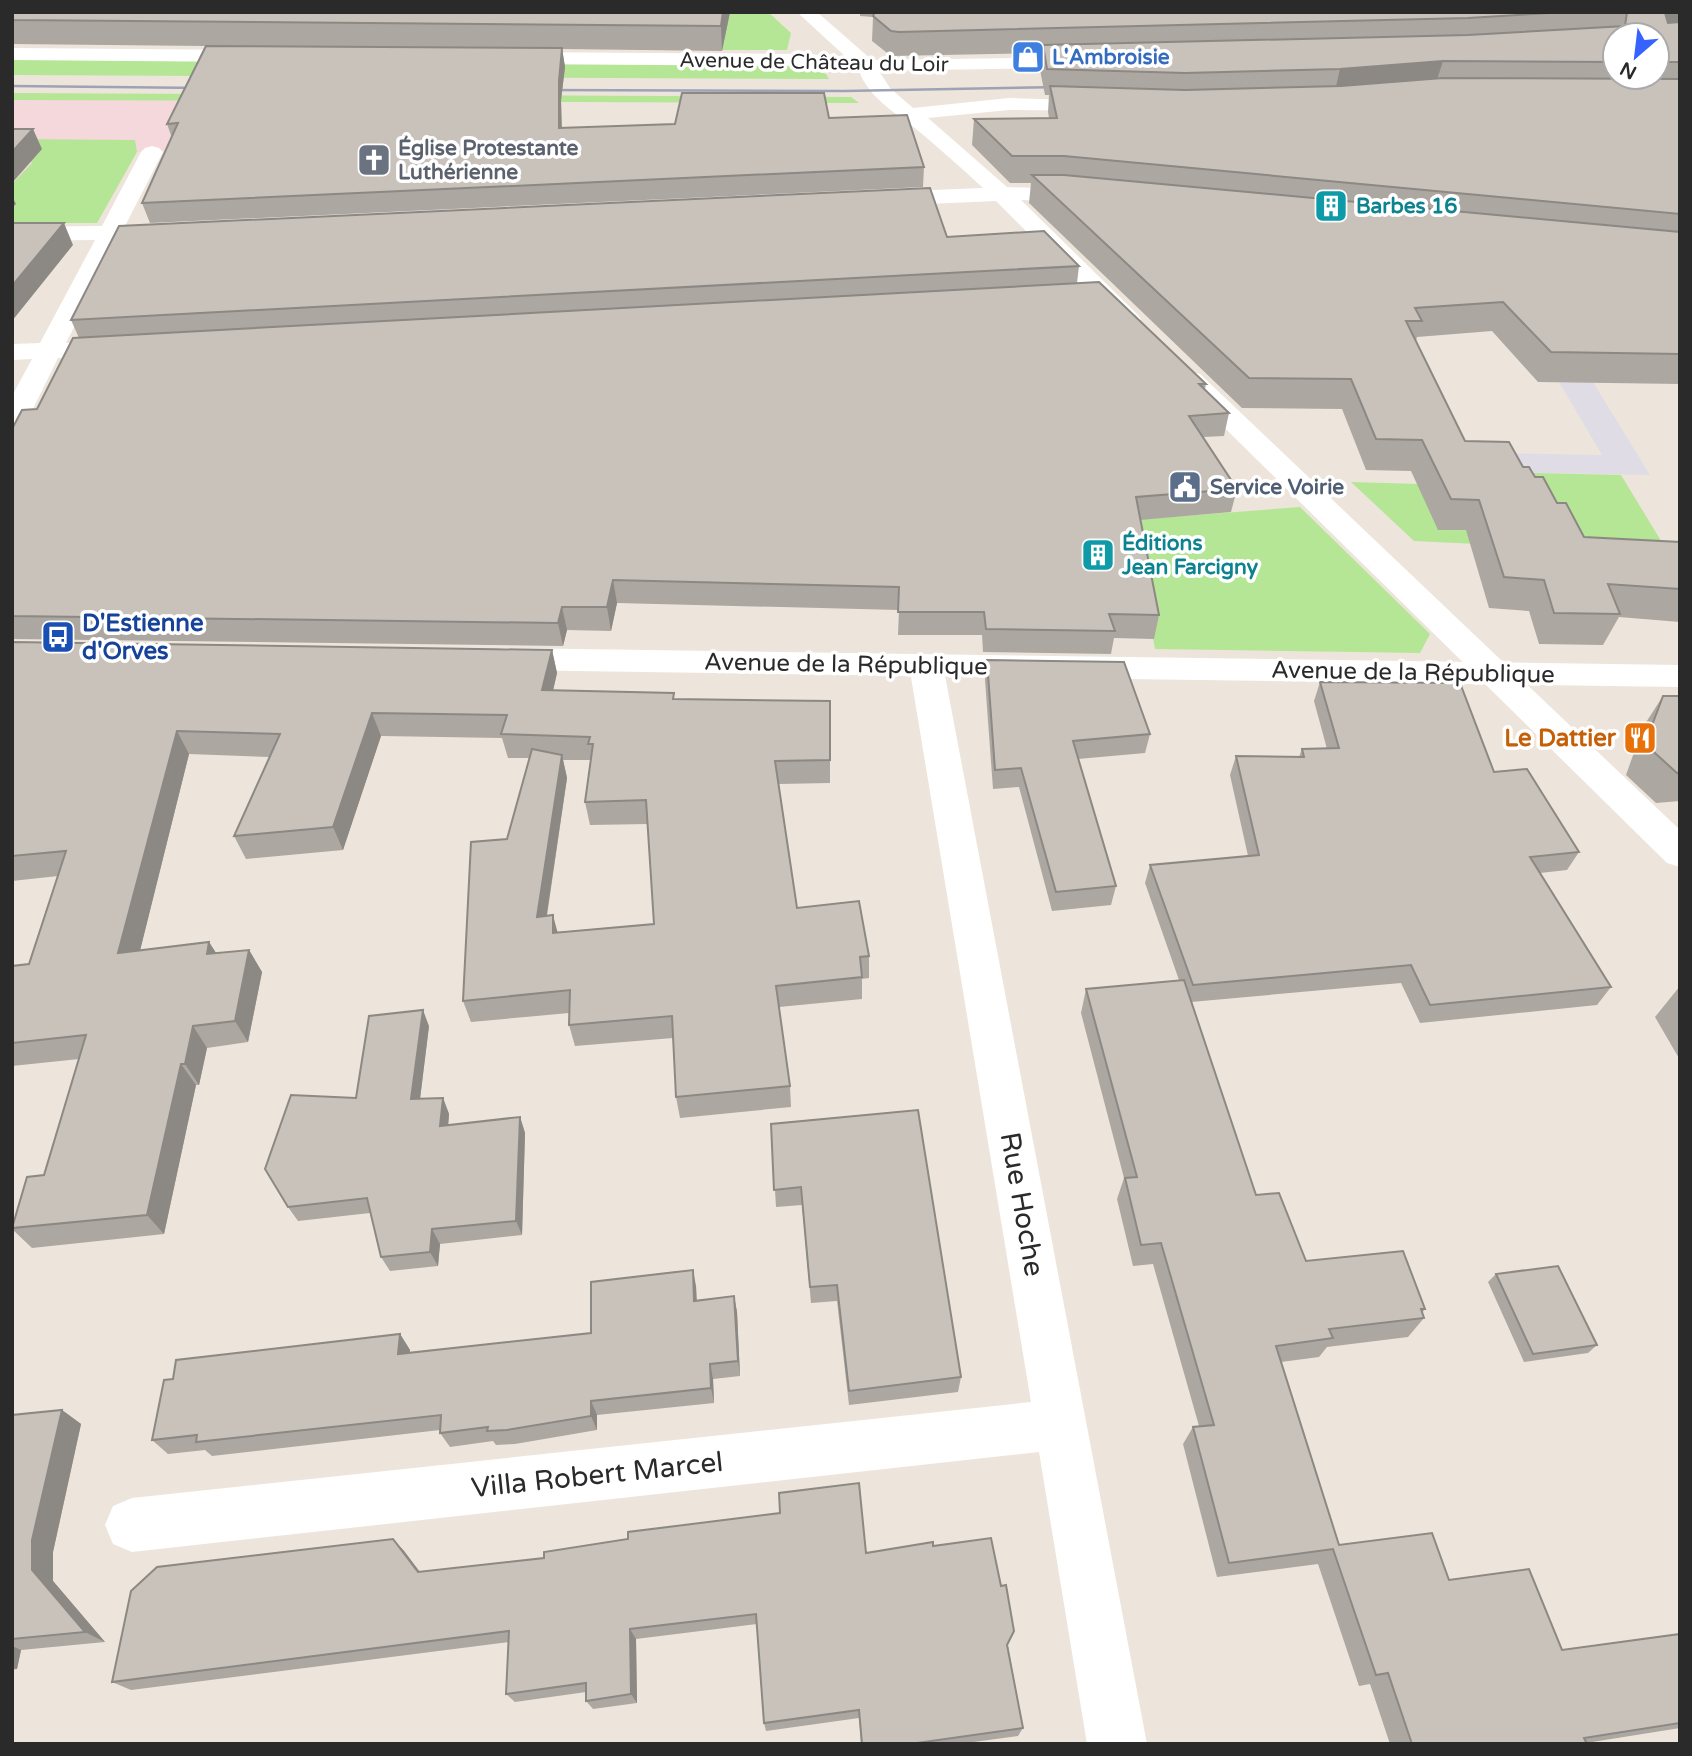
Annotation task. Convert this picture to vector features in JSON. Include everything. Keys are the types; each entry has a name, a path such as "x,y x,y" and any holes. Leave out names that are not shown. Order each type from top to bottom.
{"street":[{"path":"806,12 867,66 870,77 886,95 1001,193 1680,853"},
{"path":"12,54 265,56"},
{"name":"Avenue de Château du Loir","path":"488,58 809,61 867,66 1113,60"},
{"path":"910,114 1009,104 1069,103 1117,106"},
{"path":"12,423 152,152"},
{"path":"854,200 1001,193 1060,193 1102,197"},
{"path":"12,234 191,231"},
{"path":"1068,295 1101,293"},
{"path":"12,352 138,347"},
{"name":"Avenue de la République","path":"471,659 1680,676"},
{"name":"Rue Hoche","path":"926,665 1117,1744"},
{"name":"Villa Robert Marcel","path":"132,1525 1062,1424"}],"shaded area":[{"path":"12,100 331,100 229,148 137,152 97,223 12,223"},
{"path":"1559,382 1593,382 1650,475 1500,472 1491,453 1602,455"}],"green space":[{"path":"710,12 768,12 791,33 787,50 722,50 725,37"},
{"path":"12,58 801,65 826,74 829,79 12,75"},
{"path":"12,93 851,97 859,103 12,100"},
{"path":"12,139 135,140 137,152 97,223 12,223 12,208 15,204 12,204 12,184 32,163"},
{"path":"1496,472 1621,475 1680,572 1569,568"},
{"path":"1351,482 1419,484 1471,531 1477,544 1414,541"},
{"path":"1300,507 1430,634 1420,653 1155,649 1131,520"}],"building":[{"path":"12,12 723,12 721,26 12,20"},
{"path":"875,12 1567,12 1468,18 899,32 891,31 873,16"},
{"path":"1627,12 1663,12 1667,21 1626,21"},
{"path":"1680,22 1680,62 1671,62 1671,23"},
{"path":"1601,27 1601,62 1443,61 1340,69 1185,73 1047,69 1043,45 1468,35"},
{"path":"206,46 562,48 559,128 675,124 682,93 824,93 829,118 907,115 924,167 142,203 178,123 167,124"},
{"path":"1443,78 1601,79 1601,91 1671,91 1671,79 1680,79 1680,214 1064,156 1012,156 974,119 1057,118 1050,86 1185,90 1341,86"},
{"path":"12,129 33,129 12,152"},
{"path":"1032,175 1064,175 1680,232 1680,354 1551,352 1503,302 1415,308 1422,321 1406,321 1465,441 1509,442 1523,467 1529,467 1535,477 1543,477 1557,503 1566,503 1584,537 1680,542 1680,589 1608,584 1620,614 1554,613 1544,580 1504,577 1479,500 1451,499 1422,440 1376,439 1351,379 1249,378"},
{"path":"930,188 947,237 1044,231 1079,266 71,320 119,226"},
{"path":"12,223 64,223 12,286"},
{"path":"1099,282 1206,384 1199,384 1229,413 1189,416 1237,489 1136,497 1159,615 1109,614 1115,631 986,629 984,612 898,612 899,587 613,580 607,607 562,607 558,623 12,616 12,429 22,410 37,409 73,338"},
{"path":"12,642 552,650 542,690 674,693 673,699 830,701 830,760 775,761 797,908 859,901 869,956 860,957 862,977 776,986 790,1086 676,1097 672,1016 569,1025 570,990 463,1001 471,842 507,839 532,749 562,755 537,917 553,915 553,933 654,924 646,800 585,802 593,744 588,744 590,737 501,734 507,715 372,713 333,827 234,836 280,734 177,731 118,953 209,942 207,954 249,950 235,1021 193,1026 185,1064 181,1064 147,1215 12,1228 27,1177 44,1175 86,1035 12,1043 12,966 29,964 66,851 12,856"},
{"path":"987,660 1124,662 1150,734 1073,741 1116,886 1056,892 1021,768 995,770"},
{"path":"1320,682 1460,683 1494,772 1527,769 1579,852 1530,857 1611,987 1430,1005 1411,965 1193,985 1150,865 1259,855 1236,756 1304,757 1302,749 1339,748"},
{"path":"1663,696 1680,696 1680,772 1677,773 1645,744"},
{"path":"1184,980 1256,1195 1279,1193 1306,1261 1403,1251 1425,1309 1421,1309 1424,1318 1329,1329 1333,1338 1276,1346 1339,1545 1432,1533 1449,1580 1529,1569 1562,1650 1680,1634 1680,1723 1584,1738 1587,1744 1412,1744 1388,1673 1376,1675 1333,1549 1229,1563 1193,1427 1214,1425 1161,1243 1141,1245 1125,1178 1137,1177 1086,989"},
{"path":"423,1010 411,1099 443,1098 440,1126 520,1117 516,1221 432,1229 430,1252 381,1257 367,1198 288,1207 265,1169 291,1095 356,1098 369,1016"},
{"path":"918,1110 961,1377 849,1391 837,1285 810,1287 801,1187 774,1190 771,1124"},
{"path":"1558,1266 1597,1345 1533,1354 1496,1274"},
{"path":"693,1270 694,1301 734,1296 738,1361 710,1364 711,1388 591,1401 591,1416 507,1430 487,1431 488,1427 440,1433 441,1415 196,1442 197,1435 152,1440 164,1380 173,1379 176,1360 400,1334 398,1354 591,1333 591,1282"},
{"path":"62,1410 32,1540 32,1570 85,1632 12,1639 12,1415"},
{"path":"859,1483 866,1553 933,1542 933,1546 991,1538 1001,1586 1006,1585 1014,1631 1007,1645 1023,1728 910,1744 862,1744 859,1710 764,1723 756,1614 630,1629 631,1694 586,1701 586,1683 506,1694 509,1631 112,1682 131,1591 157,1567 393,1539 418,1572 544,1558 544,1552 628,1539 628,1532 780,1513 779,1493"}],"railway":[{"path":"12,86 205,88"},
{"path":"544,90 844,91 1062,87"}],"place":[{"name":"L'Ambroisie","path":"1028,57"},
{"name":"Église Protestante Luthérienne","path":"374,160"},
{"name":"Barbes 16","path":"1331,206"},
{"name":"Service Voirie","path":"1185,487"},
{"name":"Éditions Jean Farcigny","path":"1098,555"},
{"name":"D'Estienne d'Orves","path":"58,637"},
{"name":"Le Dattier","path":"1640,738"}]}
